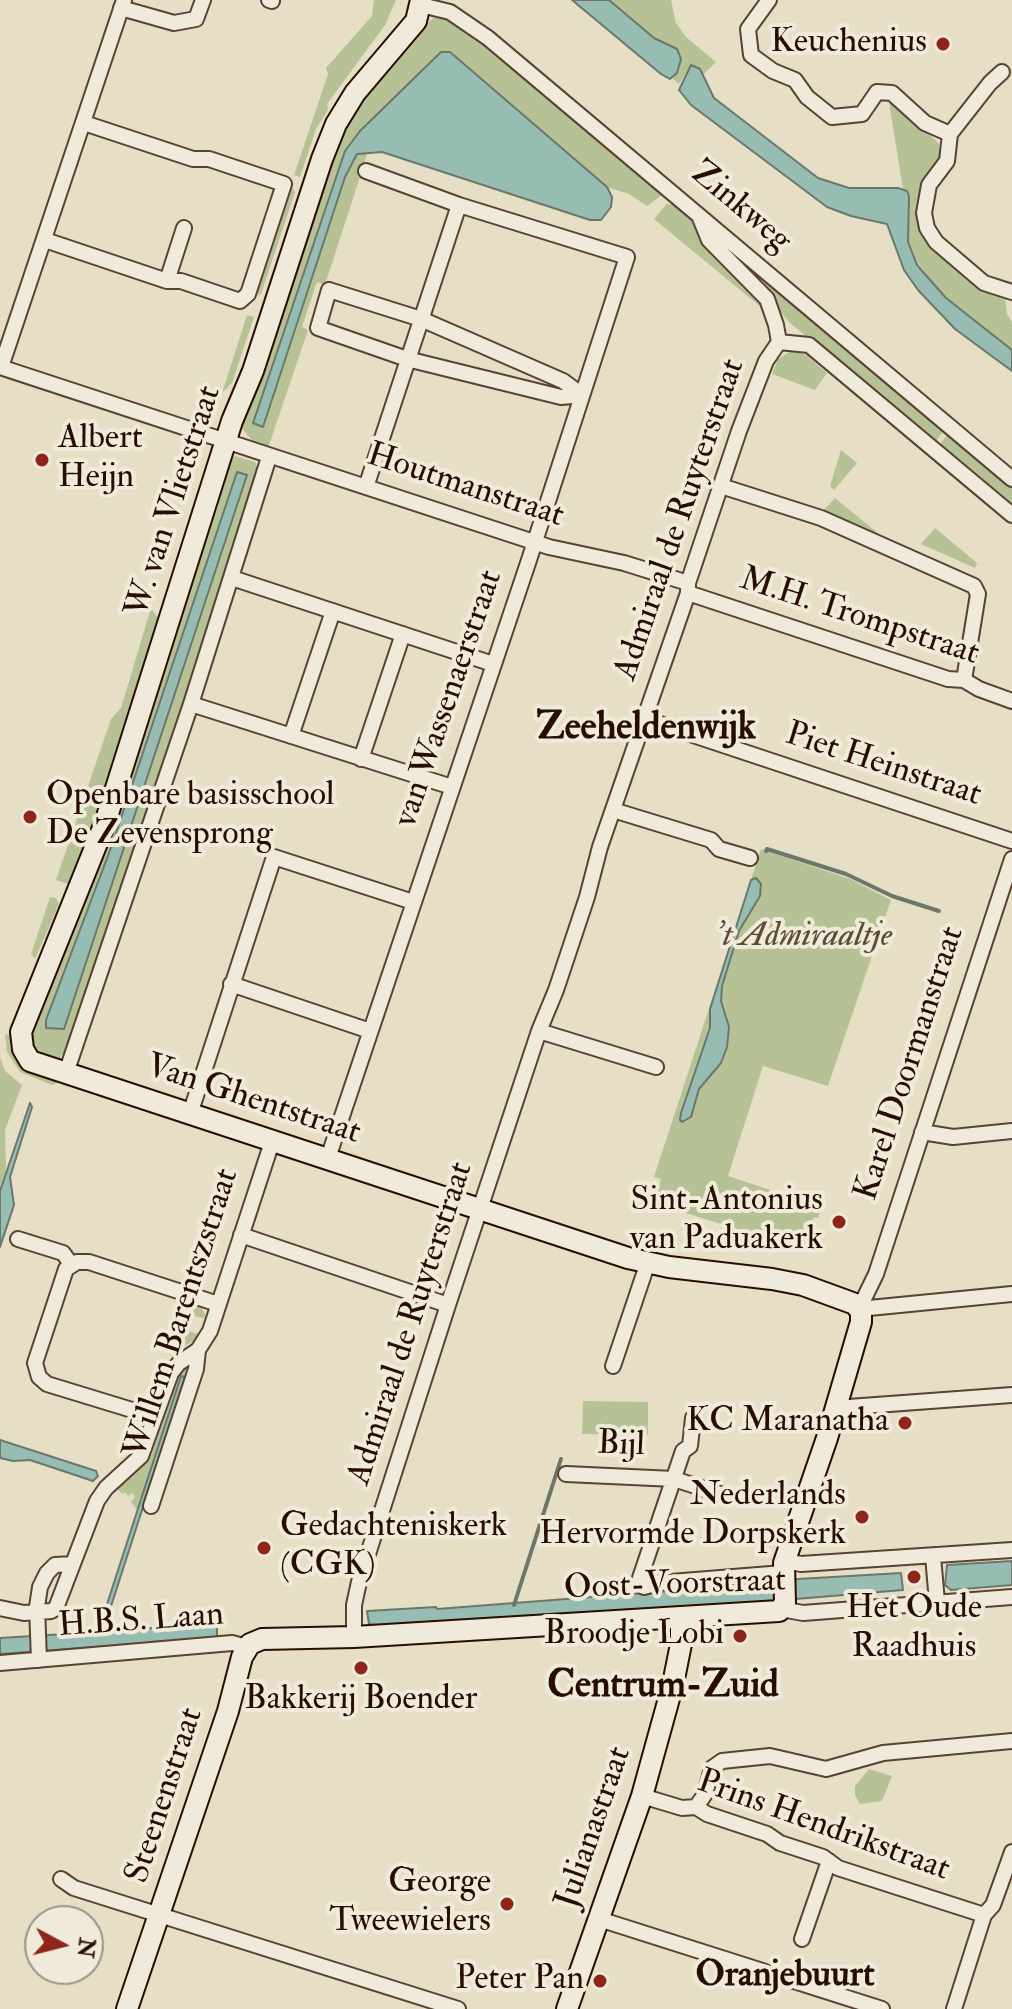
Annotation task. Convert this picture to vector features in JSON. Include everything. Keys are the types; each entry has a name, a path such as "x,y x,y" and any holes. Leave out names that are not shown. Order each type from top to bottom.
{"street":[{"path":"0,367 122,4 174,23 196,19 203,0"},
{"path":"769,0 748,29 751,55 773,71 795,80 807,97 832,117 862,114 877,92 892,93 925,123 950,134"},
{"name":"Zinkweg","path":"421,2 450,12 488,38 1012,479"},
{"name":"W. van Vlietstraat","path":"20,1037 105,823 226,443 253,371 322,159 336,124 355,93 416,21 421,2"},
{"path":"1002,72 950,134 947,161 929,185 924,213 927,228 936,242 984,283 1012,292"},
{"path":"45,240 167,281 181,281 240,301 248,294 284,184 209,159 193,159 84,123"},
{"path":"366,171 459,205 366,487"},
{"name":"van Wassenaerstraat","path":"327,1161 529,560 627,257 459,205"},
{"path":"698,214 709,240 767,299 779,342 809,345 1012,515"},
{"path":"167,281 184,228"},
{"path":"329,290 421,319 563,381 582,395 561,397 407,359 318,328 329,290"},
{"name":"Admiraal de Ruyterstraat","path":"354,1637 354,1605 359,1582 448,1305 539,1031 561,977 721,486 766,361 779,342"},
{"name":"Houtmanstraat","path":"0,367 549,547 624,563 688,588"},
{"path":"66,1073 191,704 269,457"},
{"path":"721,486 821,518 974,586 978,594 964,680"},
{"path":"232,578 493,664"},
{"name":"M.H. Trompstraat","path":"688,588 948,679 964,680 1012,701"},
{"path":"291,736 333,611"},
{"path":"361,759 403,634"},
{"path":"191,704 452,787"},
{"name":"Piet Heinstraat","path":"645,719 1012,841"},
{"path":"613,810 711,840 719,849 750,858"},
{"path":"190,1114 274,857 413,902"},
{"name":"Karel Doormanstraat","path":"783,1605 784,1571 860,1326 859,1309 876,1274 1012,859"},
{"path":"231,984 370,1031"},
{"path":"539,1031 656,1067"},
{"name":"Van Ghentstraat","path":"20,1037 30,1061 327,1161 648,1262 789,1281 844,1299 859,1309"},
{"path":"922,1132 953,1137 1012,1131"},
{"name":"Willem Barentszstraat","path":"151,1506 196,1369 198,1350 208,1336 272,1142"},
{"path":"241,1235 448,1305"},
{"path":"18,1239 63,1253 71,1264"},
{"path":"155,1417 47,1384 39,1377 36,1360 64,1272 71,1264 89,1262 218,1304"},
{"path":"613,1366 648,1262"},
{"path":"859,1309 1012,1294"},
{"name":"H.B.S. Laan","path":"0,1608 14,1612 51,1611 56,1608 97,1501 106,1488 141,1456 171,1373 179,1363 198,1350"},
{"path":"835,1408 1012,1395"},
{"name":"Bijl","path":"693,1418 690,1446 683,1451 640,1578 641,1586 784,1571"},
{"name":"Bijl","path":"566,1474 674,1479"},
{"path":"674,1479 723,1495"},
{"path":"784,1571 801,1564 1012,1550"},
{"path":"933,1556 937,1602"},
{"name":"H.B.S. Laan","path":"39,1658 37,1611 40,1587 50,1568 58,1563 73,1564"},
{"name":"Oost-Voorstraat","path":"247,1647 262,1639 354,1637 639,1618 770,1613 783,1605 803,1613 1012,1597"},
{"name":"Julianastraat","path":"567,2009 642,1796 673,1684 681,1644 681,1618"},
{"name":"H.B.S. Laan","path":"0,1663 232,1643 247,1647"},
{"name":"Steenenstraat","path":"127,2009 247,1647"},
{"path":"696,1807 705,1794 712,1768 722,1761 770,1756 815,1768 832,1769 883,1753 1012,1741"},
{"name":"Prins Hendrikstraat","path":"642,1796 682,1808 696,1807 707,1814 764,1833 780,1843 819,1855 838,1868 984,1915"},
{"path":"954,2009 984,1915 993,1905 1012,1852"},
{"path":"802,1939 829,1861"},
{"path":"61,1879 74,1888 458,2009"},
{"path":"599,1919 882,2009"}],"green space":[{"path":"374,0 396,0 385,25 327,104 328,110 316,129 300,177 294,175 328,74 326,68 372,16"},
{"path":"609,0 671,0 676,23 686,37 716,62 703,75 700,69 691,65 679,84 673,79 681,59 672,46 654,38"},
{"path":"450,16 662,195 647,206 629,194 607,187 450,52 441,52 360,131 345,151 253,423 263,427 350,163 357,154 368,152 325,285 317,282 302,327 308,330 268,448 254,443 241,427 336,144 351,115 420,31 433,18"},
{"path":"892,99 939,144 939,167 926,187 928,239 1005,299 1007,314 1012,322 1012,350 946,298 914,259 908,242 889,102"},
{"path":"292,187 295,192 261,294 257,295"},
{"path":"673,200 690,217 701,241 757,294 768,313 654,219"},
{"path":"720,240 946,428 936,441 789,322"},
{"path":"247,315 254,317 232,383 222,393"},
{"path":"791,351 806,355 827,373 815,390 772,374 778,359"},
{"path":"949,432 1012,484 1012,508 942,449 940,444"},
{"path":"841,450 857,463 834,490 830,486"},
{"path":"235,456 255,462 259,471 68,1053 61,1055 60,1061 35,1049 30,1035 214,511 219,505 216,504 231,458","holes":["237,472 247,476 67,1020 63,1029 47,1028 46,1020 112,845"]},
{"path":"835,498 884,538 882,540 821,513"},
{"path":"935,528 977,563 975,568 921,544"},
{"path":"151,608 160,621 99,817 68,884 56,880 111,719 121,708"},
{"name":"'t Admiraaltje","path":"761,849 850,879 891,900 828,1086 763,1066 728,1176 825,1208 818,1218 814,1217 803,1249 653,1203 661,1179 654,1177"},
{"path":"50,897 56,898 59,904 35,959 31,954"},
{"path":"5,1034 12,1036 14,1053 59,1078 58,1083 52,1085 20,1072 7,1052"},
{"path":"0,1057 5,1071 22,1085 5,1130 6,1170 0,1188"},
{"path":"185,1302 201,1307 204,1318 194,1316 189,1331 198,1334 193,1341 169,1355"},
{"path":"193,1360 189,1376 181,1376 137,1510 131,1502 135,1497 132,1493 128,1496 125,1492 122,1494 117,1488 144,1463 151,1451 176,1375"},
{"path":"583,1401 648,1402 648,1435 582,1434"},
{"path":"869,1769 892,1776 882,1801 860,1804 855,1795 855,1786"}],"water":[{"path":"572,0 609,0 654,38 677,49 681,59 677,73 670,79 661,74"},
{"path":"441,52 450,52 607,187 612,197 611,207 601,220 590,220 382,152 357,154 345,177 263,427 253,423 345,151 360,131"},
{"path":"691,65 700,69 714,98 818,178 849,188 898,188 907,191 908,242 917,265 946,298 1012,350 1012,371 955,329 918,290 904,270 887,224 827,207 691,105 679,90"},
{"path":"237,472 247,475 64,1029 46,1028 46,1020 112,845"},
{"path":"756,878 761,884 760,896 739,931 722,986 721,1001 729,1027 727,1047 721,1063 699,1089 691,1117 682,1122 681,1113 710,1028 710,1009 751,880"},
{"path":"30,1103 32,1107 10,1177 14,1205 0,1247 0,1191"},
{"path":"181,1376 185,1377 103,1631 217,1624 217,1638 0,1654 0,1638 98,1632"},
{"path":"0,1440 96,1471 98,1476 93,1481 30,1460 0,1458"},
{"path":"1012,1561 1012,1585 951,1590 945,1585 947,1565"},
{"path":"901,1573 903,1590 772,1601 377,1625 369,1624 367,1611 437,1609"}],"waterway":[{"path":"766,851 846,874 892,896 939,911"},
{"path":"514,1605 561,1459"}],"place":[{"name":"Keuchenius","path":"943,44"},
{"name":"Albert Heijn","path":"42,460"},
{"name":"Openbare basisschool De Zevensprong","path":"30,817"},
{"name":"Sint-Antonius van Paduakerk","path":"839,1222"},
{"name":"KC Maranatha","path":"905,1423"},
{"name":"Nederlands Hervormde Dorpskerk","path":"862,1517"},
{"name":"Gedachteniskerk (CGK)","path":"264,1548"},
{"name":"Het Oude Raadhuis","path":"914,1577"},
{"name":"Broodje Lobi","path":"740,1636"},
{"name":"Bakkerij Boender","path":"361,1668"},
{"name":"George Tweewielers","path":"507,1904"},
{"name":"Peter Pan","path":"600,1981"}],"district":[{"name":"Zeeheldenwijk","path":"646,730"},
{"name":"Centrum-Zuid","path":"663,1688"},
{"name":"Oranjebuurt","path":"785,1977"}]}
